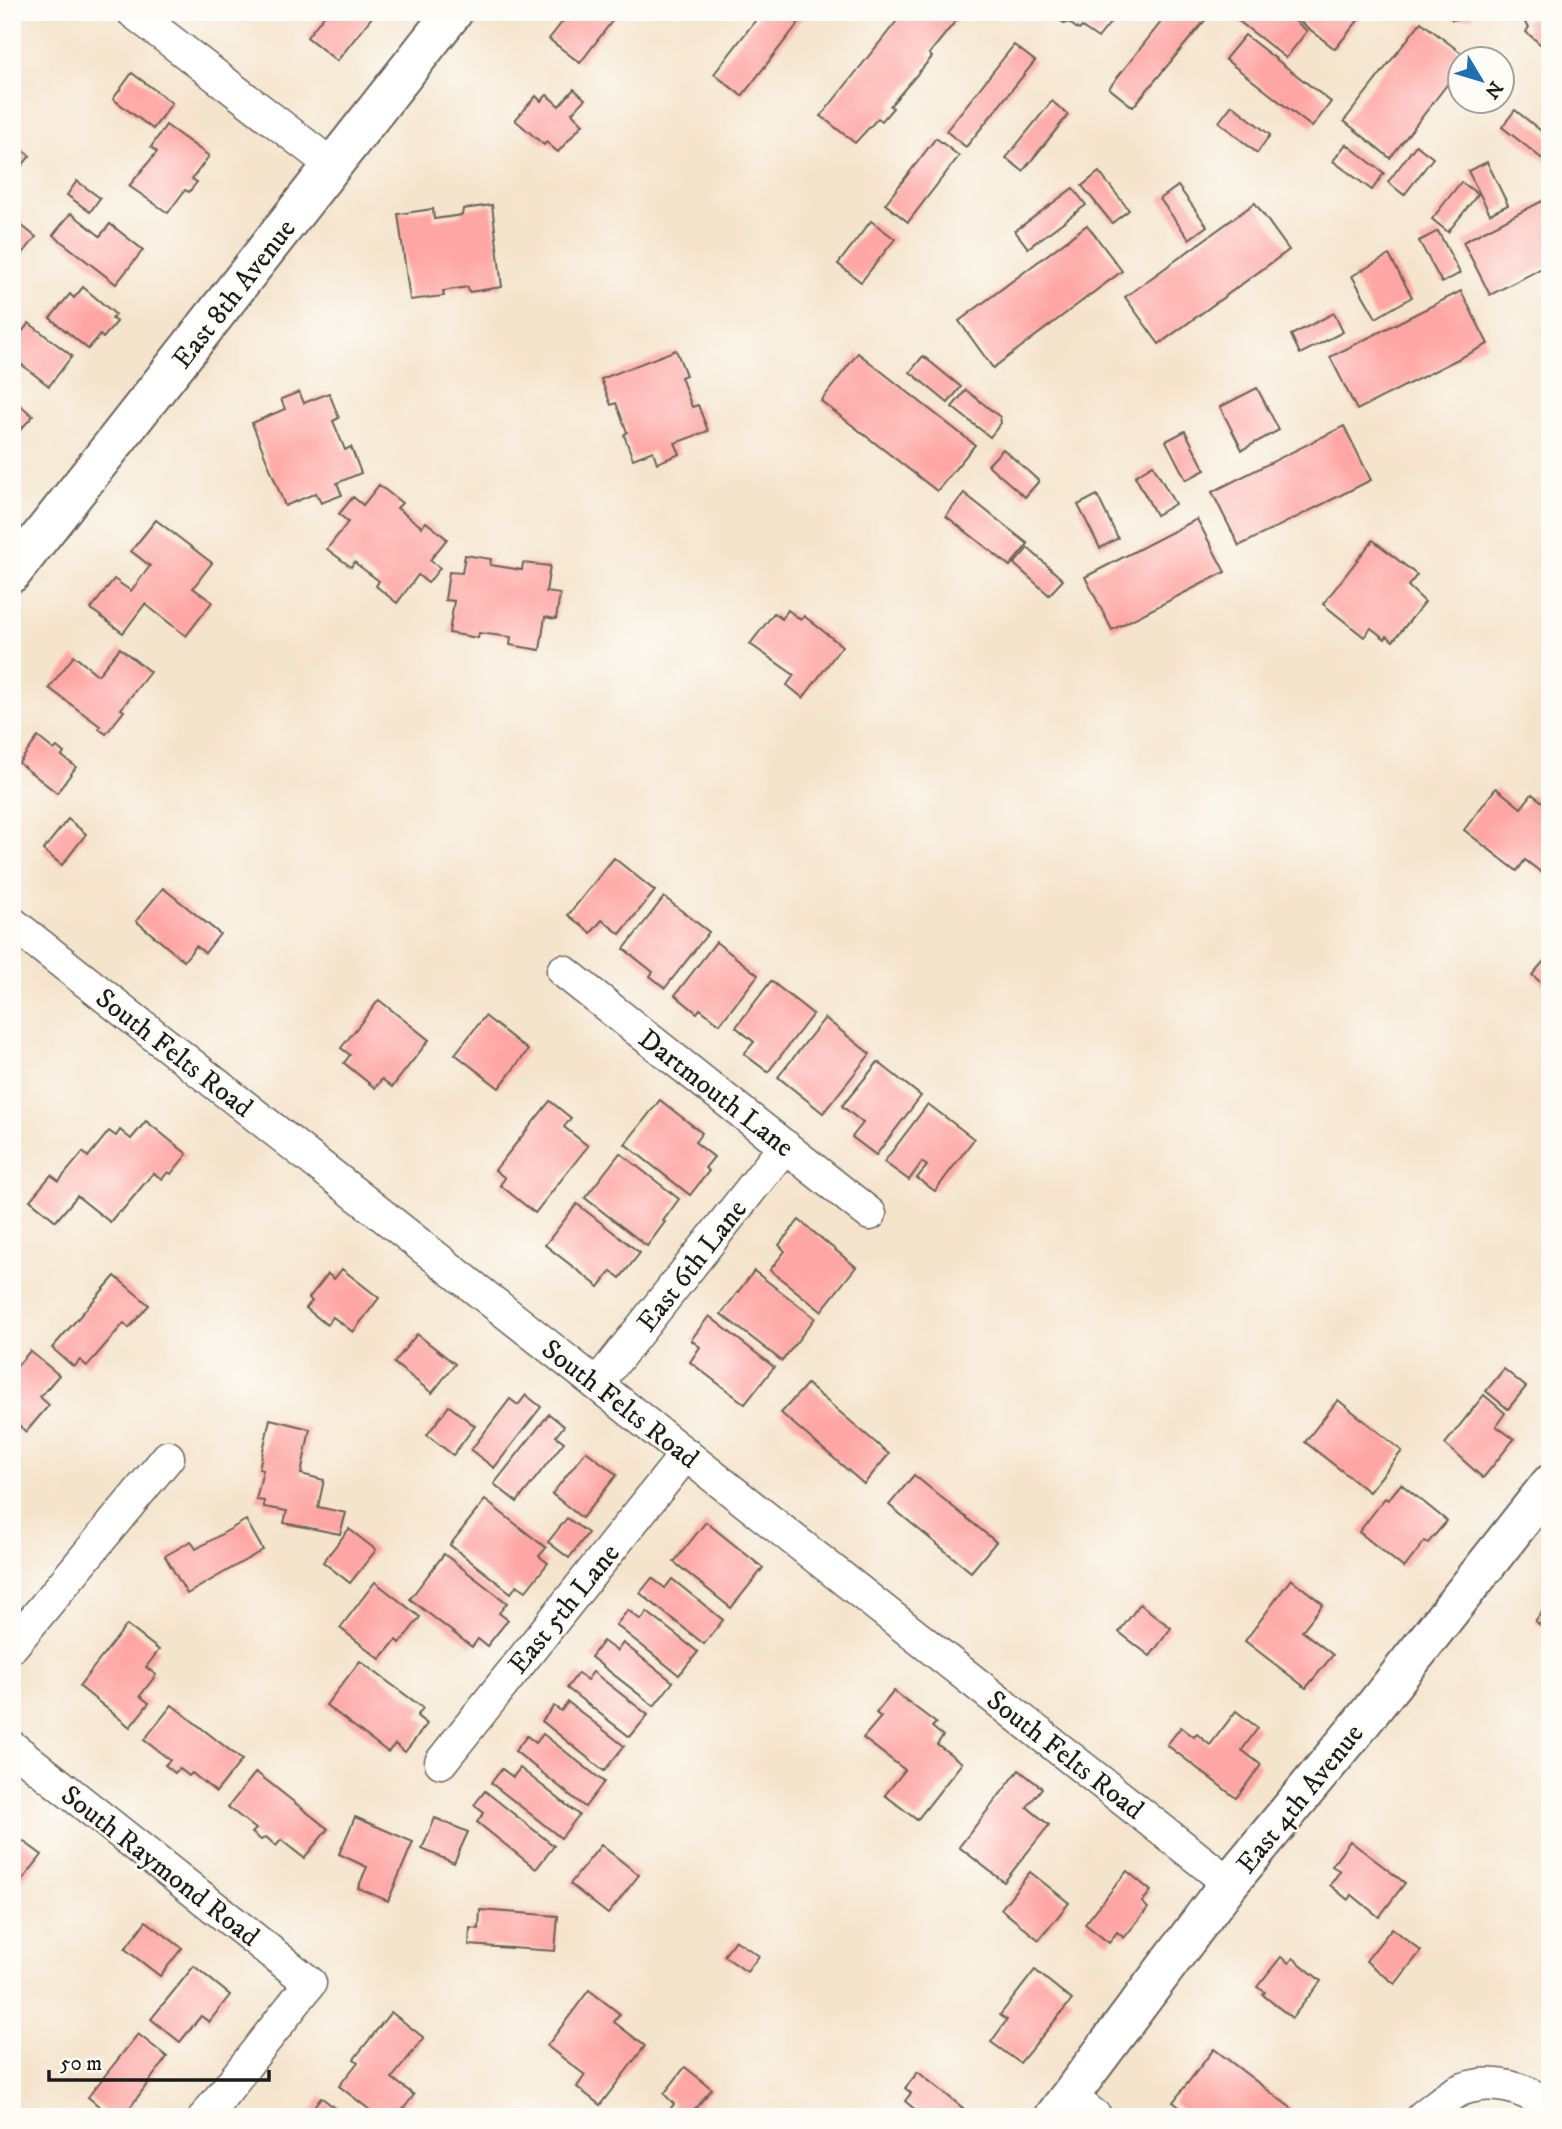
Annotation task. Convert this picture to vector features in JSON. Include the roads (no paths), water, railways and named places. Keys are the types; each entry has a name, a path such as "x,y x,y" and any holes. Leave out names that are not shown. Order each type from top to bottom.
{"street":[{"path":"133,12 332,166"},
{"name":"East 8th Avenue","path":"12,573 453,12"},
{"name":"South Felts Road","path":"12,923 1229,1883"},
{"name":"Dartmouth Lane","path":"564,971 870,1214"},
{"name":"East 6th Lane","path":"597,1384 785,1146"},
{"name":"East 5th Lane","path":"441,1762 686,1454"},
{"path":"12,1646 168,1457"},
{"name":"East 4th Avenue","path":"1073,2110 1229,1883 1363,1720 1550,1483"},
{"name":"South Raymond Road","path":"12,1747 310,1983 205,2117"},
{"path":"1422,2117 1462,2089 1498,2084 1533,2094 1550,2106"}]}
